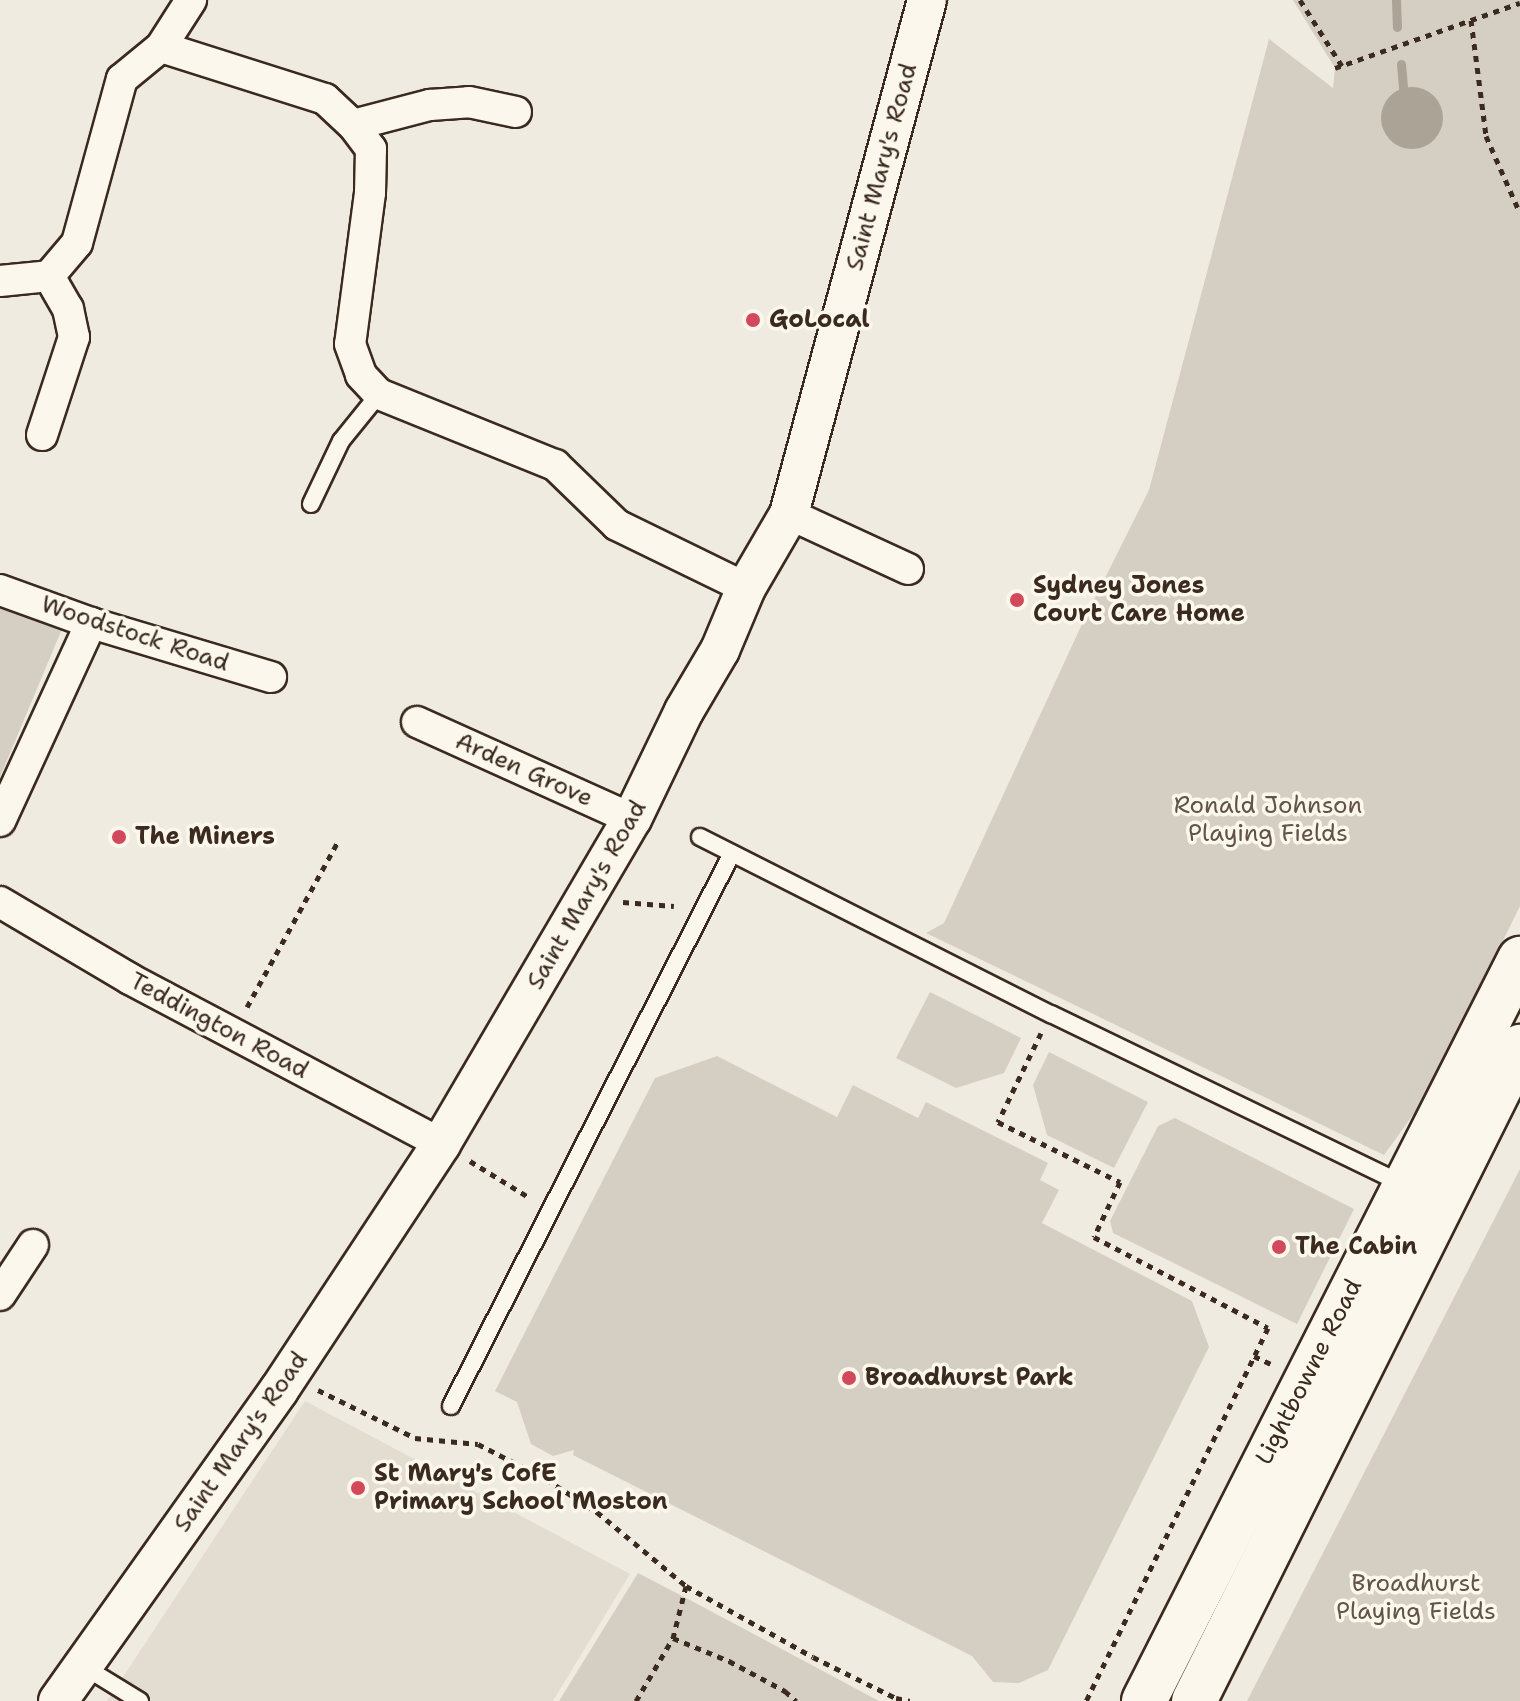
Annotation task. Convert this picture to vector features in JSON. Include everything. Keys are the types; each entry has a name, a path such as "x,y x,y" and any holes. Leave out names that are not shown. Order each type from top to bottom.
{"main road":[{"name":"Lightbowne Road","path":"1194,1701 1424,1195 1520,959"},
{"name":"Lightbowne Road","path":"1144,1701 1310,1367 1520,1047"}],"street":[{"path":"0,281 49,276 77,243 122,79 161,47 191,0"},
{"name":"Saint Mary's Road","path":"58,1701 288,1375 441,1144 595,885 632,819 684,711 720,650 746,588 789,514 927,0"},
{"path":"161,47 325,99 353,125 371,149 370,193 350,344 361,375 379,394 555,465 617,525 746,588"},
{"path":"353,125 430,105 469,102 516,112"},
{"path":"42,435 74,337 68,309 49,276"},
{"path":"789,514 908,569"},
{"name":"Woodstock Road","path":"0,590 91,623 271,677"},
{"path":"0,821 91,623"},
{"name":"Arden Grove","path":"417,722 632,819"},
{"name":"Teddington Road","path":"0,902 130,979 441,1144"},
{"path":"0,1295 33,1245"}],"lane":[{"path":"311,504 341,441 379,394"},
{"path":"700,837 1051,1014 1424,1195"},
{"path":"451,1406 732,853"},
{"path":"83,1666 140,1701"}],"path":[{"path":"1300,0 1339,67 1520,3"},
{"path":"1471,20 1486,136 1520,213"},
{"path":"233,1033 337,843"},
{"path":"595,885 628,905 674,906"},
{"path":"1051,1014 998,1122 1120,1182 1094,1237 1268,1328 1086,1701"},
{"path":"441,1144 527,1196"},
{"path":"288,1375 415,1438 478,1444 546,1479 597,1512 686,1586 813,1657 896,1698 910,1701"},
{"path":"636,1701 673,1638 686,1586"},
{"path":"673,1638 729,1661 785,1691 796,1701"}],"shaded area":[{"path":"1412,87 1434,96 1443,118 1434,140 1412,149 1390,140 1381,118 1390,96"},
{"name":"St Mary's CofE Primary School Moston","path":"305,1401 630,1574 553,1701 107,1701"}],"green space":[{"name":"Ronald Johnson Playing Fields","path":"1293,0 1520,0 1520,906 1426,1097 1384,1155 926,933 944,923 1082,624 1149,490 1269,39 1333,88 1335,68"},
{"path":"0,607 62,629 0,777"},
{"path":"930,992 1021,1038 1004,1073 956,1088 896,1058"},
{"path":"1049,1052 1148,1102 1114,1168 1047,1135 1033,1085"},
{"name":"Broadhurst Park","path":"717,1056 837,1117 853,1085 918,1118 926,1102 1048,1163 1040,1180 1059,1190 1042,1223 1192,1301 1209,1347 1048,1670 1019,1683 993,1682 972,1656 573,1455 574,1450 553,1456 531,1444 517,1402 495,1391 655,1078"},
{"path":"1175,1118 1354,1209 1297,1324 1113,1233 1110,1221 1158,1126"},
{"name":"Broadhurst Playing Fields","path":"1520,1169 1520,1701 1247,1701 1500,1208"},
{"path":"638,1573 688,1599 879,1701 559,1701"}],"waterway":[{"path":"1396,0 1397,27"},
{"path":"1401,64 1403,89"}],"place":[{"name":"GoLocal","path":"753,320"},
{"name":"Sydney Jones Court Care Home","path":"1017,600"},
{"name":"The Miners","path":"119,837"},
{"name":"The Cabin","path":"1279,1247"},
{"name":"Broadhurst Park","path":"849,1378"},
{"name":"St Mary's CofE Primary School Moston","path":"358,1488"}]}
